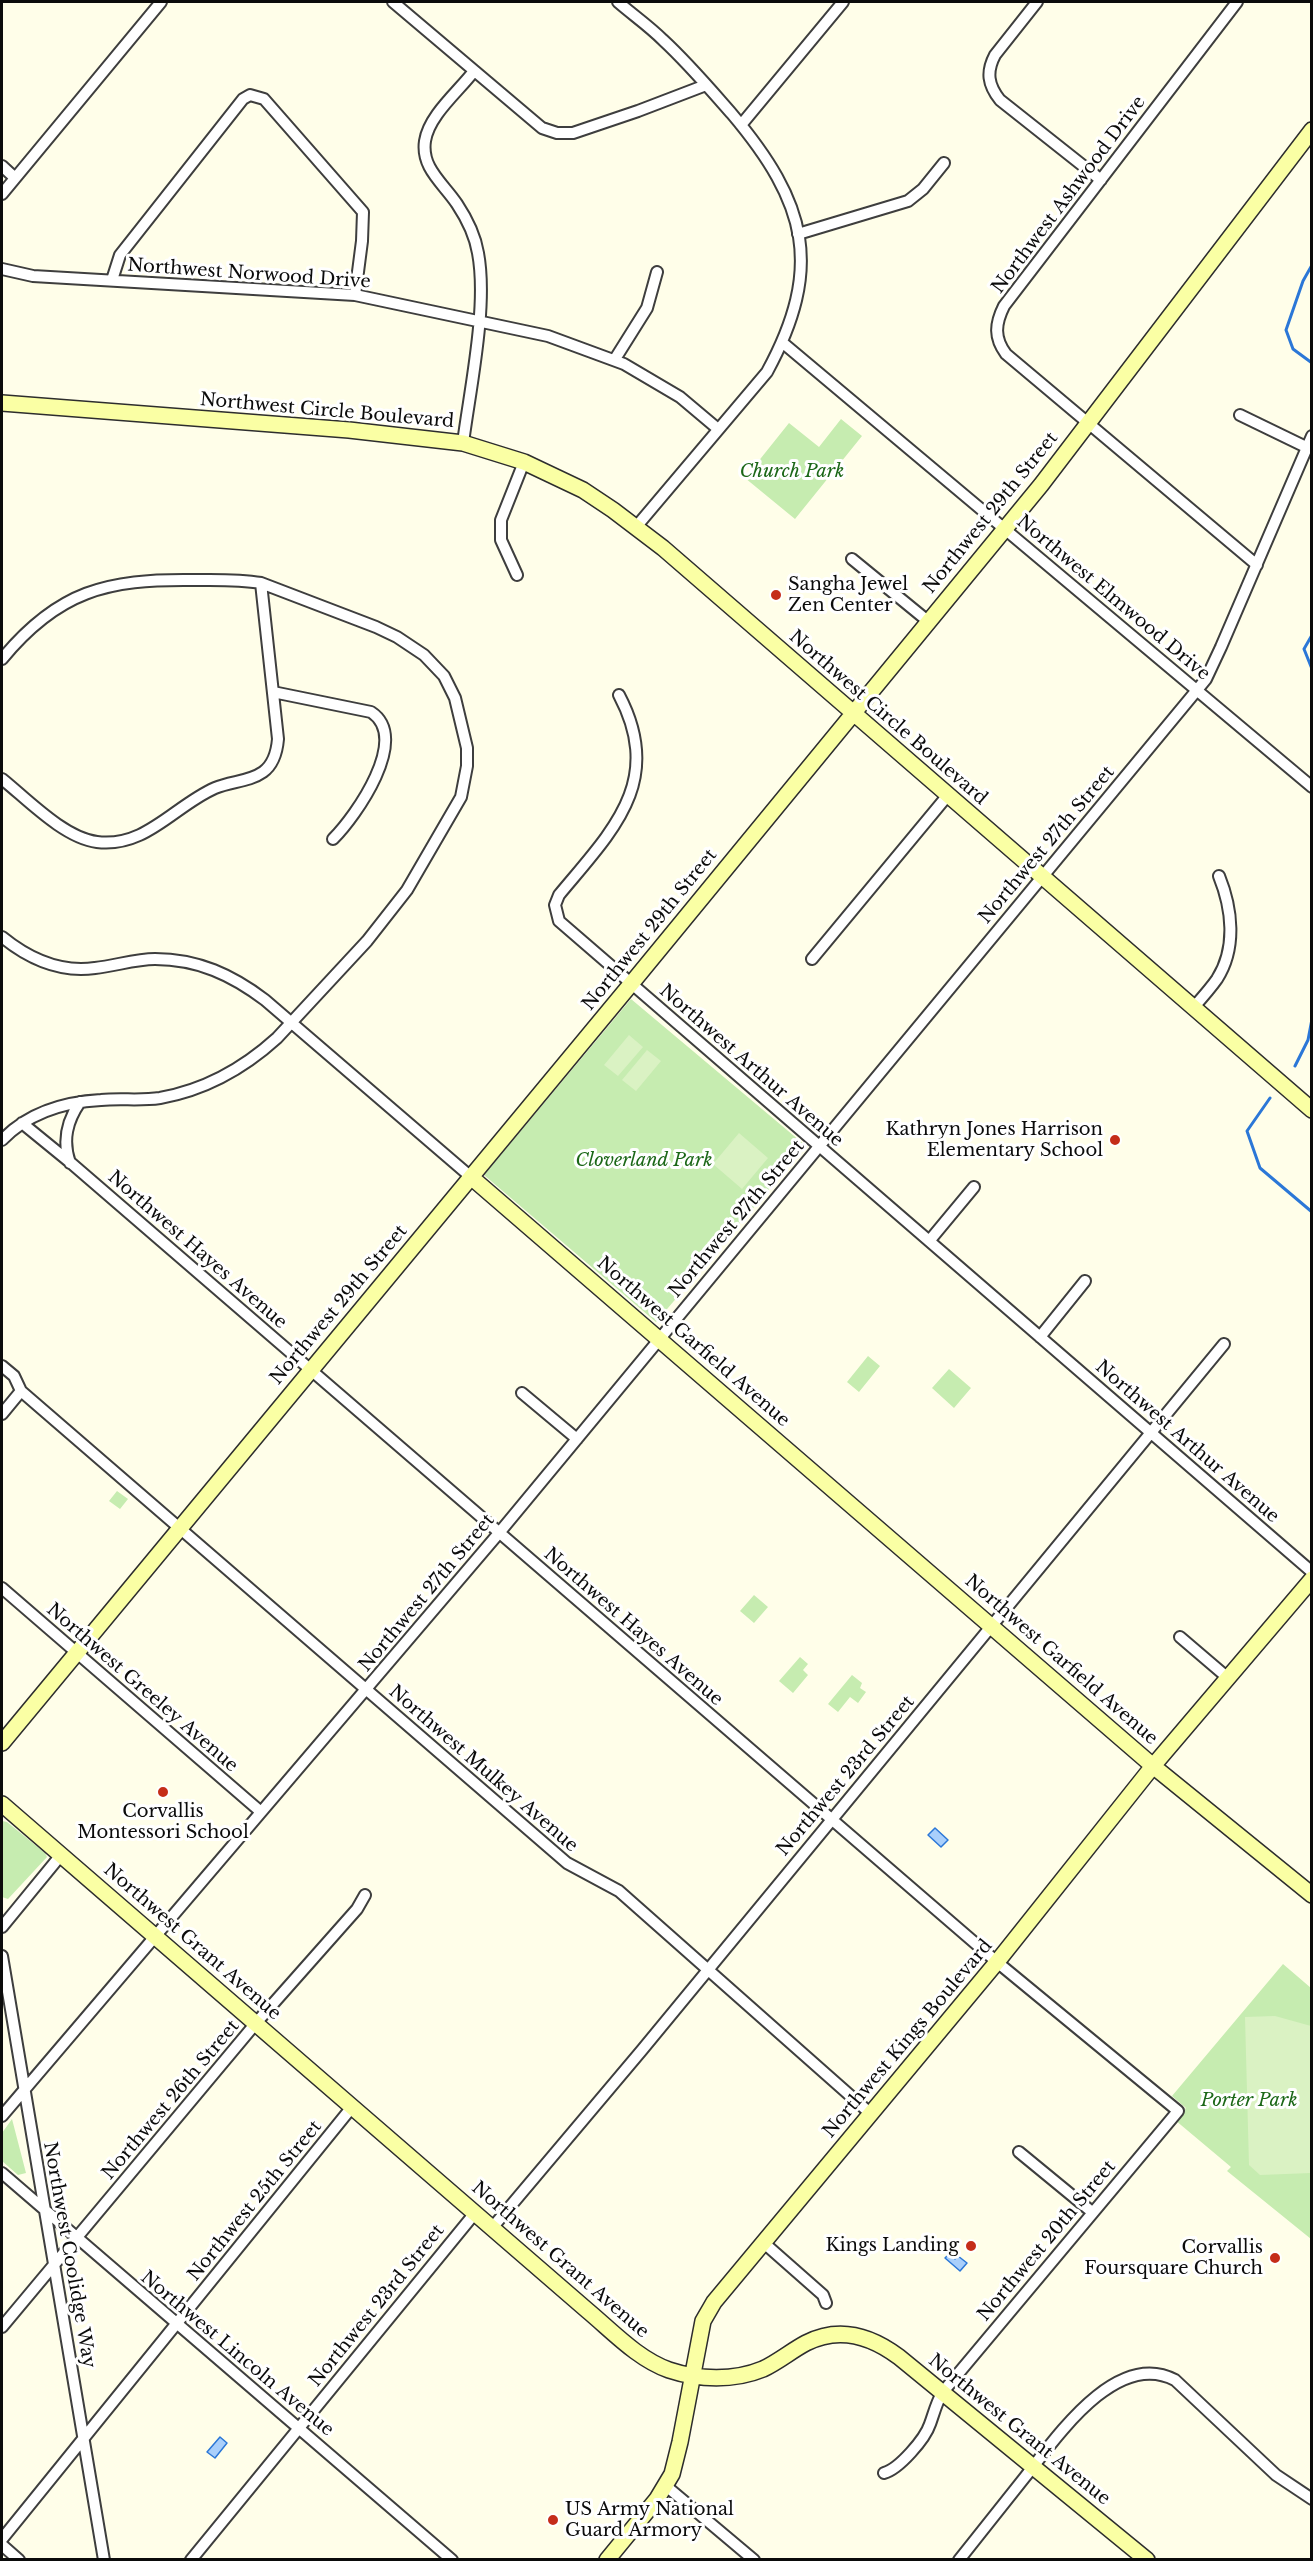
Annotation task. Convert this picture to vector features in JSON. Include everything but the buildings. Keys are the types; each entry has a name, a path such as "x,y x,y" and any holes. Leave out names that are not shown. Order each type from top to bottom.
{"street":[{"path":"2,194 161,2"},
{"path":"393,2 542,128 557,133 573,132 605,123 706,85"},
{"path":"618,2 664,40 741,125 774,168 786,192 798,234 801,255 800,285 793,317 783,343 767,372 636,527"},
{"path":"741,125 843,2"},
{"path":"1037,2 995,55 990,64 989,82 1000,100 1101,180"},
{"name":"Northwest Ashwood Drive","path":"1237,2 1004,306 996,325 999,346 1006,354 1257,565"},
{"path":"463,444 478,322 481,274 472,231 456,202 434,176 425,152 425,140 434,120 474,71"},
{"path":"112,280 120,255 206,144 243,99 257,95 264,99 363,212 355,296"},
{"name":"Northwest 29th Street","path":"2,1743 929,622 1087,423 1311,130"},
{"path":"798,234 908,201 923,189 944,163"},
{"path":"2,166 15,178"},
{"name":"Northwest Norwood Drive","path":"2,269 24,275 355,296 548,336 615,359 680,397 718,429"},
{"path":"615,359 647,308 657,272"},
{"name":"Northwest Elmwood Drive","path":"783,343 1311,787"},
{"name":"Northwest Circle Boulevard","path":"2,403 349,430 463,444 524,462 583,490 636,527 1311,1110"},
{"path":"1240,415 1306,447"},
{"name":"Northwest 27th Street","path":"2,2116 499,1533 1206,679 1311,436"},
{"path":"517,575 501,540 501,520 524,462"},
{"path":"852,559 929,622"},
{"path":"2,659 19,637 49,612 70,599 102,587 163,579 245,580 261,583 397,636 424,655 436,666 450,687 467,748 467,766 461,797 407,890 388,917 292,1023 258,1055 202,1086 160,1098 80,1102 45,1111 22,1123 2,1140"},
{"path":"2,779 74,834 98,842 131,840 217,787 253,777 268,767 277,751 278,739 261,583"},
{"path":"273,692 371,712 379,717 385,727 382,756 369,791 359,810 333,839"},
{"name":"Northwest Arthur Avenue","path":"620,695 634,730 637,764 635,783 624,811 614,828 559,895 555,913 563,926 930,1240 1311,1572"},
{"path":"812,959 948,795"},
{"path":"1193,1008 1218,978 1228,951 1230,917 1219,876"},
{"name":"Northwest Garfield Avenue","path":"2,938 24,954 57,966 76,969 95,968 155,959 191,963 214,969 239,981 292,1023 1154,1766 1311,1895"},
{"path":"70,1163 65,1141 67,1128 80,1102"},
{"name":"Northwest Hayes Avenue","path":"22,1123 997,1962 1178,2111"},
{"path":"930,1240 974,1187"},
{"path":"1040,1336 1085,1281"},
{"name":"Northwest 23rd Street","path":"492,2228 1224,1344"},
{"name":"Northwest Mulkey Avenue","path":"2,1366 14,1376 21,1390 366,1691 567,1863 619,1891 871,2114"},
{"path":"2,1414 21,1390"},
{"path":"522,1393 577,1439"},
{"name":"Northwest Kings Boulevard","path":"607,2559 666,2486 675,2464 694,2375 701,2329 707,2312 997,1962 1154,1766 1311,1579"},
{"name":"Northwest Greeley Avenue","path":"2,1588 261,1812"},
{"path":"1180,1637 1228,1678"},
{"name":"Northwest Grant Avenue","path":"2,1805 636,2352 670,2370 721,2378 751,2373 774,2364 818,2338 849,2334 874,2341 884,2346 1147,2559"},
{"path":"2,1927 61,1855"},
{"name":"Northwest 26th Street","path":"2,2326 256,2023 357,1909 365,1895"},
{"name":"Northwest Coolidge Way","path":"2,1956 104,2559"},
{"name":"Northwest 25th Street","path":"2,2539 352,2107"},
{"name":"Northwest 20th Street","path":"884,2473 896,2468 926,2432 935,2405 942,2393 1178,2111"},
{"path":"1019,2152 1092,2212"},
{"name":"Northwest Lincoln Avenue","path":"2,2173 76,2239 452,2559"},
{"name":"Northwest 23rd Street","path":"191,2559 475,2213"},
{"path":"764,2243 823,2295 826,2303"},
{"path":"959,2559 1077,2414 1104,2390 1136,2375 1159,2374 1182,2386 1276,2475 1311,2499"},
{"path":"666,2486 754,2559"},
{"path":"2,2545 19,2559"}],"green space":[{"name":"Church Park","path":"841,419 862,436 795,519 745,478 789,423 819,447"},
{"name":"Cloverland Park","path":"631,999 806,1146 656,1322 484,1175"},
{"path":"629,1035 643,1047 618,1076 604,1065"},
{"path":"647,1050 661,1061 636,1091 622,1080"},
{"path":"739,1133 768,1158 742,1189 713,1164"},
{"path":"868,1356 880,1366 859,1392 847,1382"},
{"path":"949,1369 971,1388 954,1408 932,1388"},
{"path":"117,1491 128,1499 120,1509 109,1501"},
{"path":"754,1595 768,1607 754,1623 740,1611"},
{"path":"800,1657 808,1664 803,1670 808,1675 793,1693 779,1681"},
{"path":"852,1675 862,1683 860,1688 866,1692 858,1703 850,1697 838,1712 828,1704"},
{"path":"2,1821 7,1822 47,1857 8,1899 2,1897"},
{"name":"Porter Park","path":"1283,1964 1311,1988 1311,2239 1227,2171 1231,2167 1175,2120 1186,2108 1172,2096"},
{"path":"1275,2016 1311,2026 1311,2173 1260,2175 1249,2165 1245,2017"},
{"path":"12,2119 26,2173 18,2175 2,2161 2,2133"}],"water":[{"path":"935,1828 948,1840 941,1847 928,1835"},
{"path":"949,2254 955,2259 958,2256 967,2263 960,2271 945,2258"},
{"path":"220,2437 227,2443 215,2458 207,2452"}],"waterway":[{"path":"1312,265 1303,281 1286,330 1293,349 1312,363"},
{"path":"1312,635 1304,649 1312,669"},
{"path":"1295,1066 1308,1040 1312,1019"},
{"path":"1270,1098 1247,1131 1260,1168 1312,1212"}],"place":[{"name":"Sangha Jewel Zen Center","path":"776,595"},
{"name":"Kathryn Jones Harrison Elementary School","path":"1115,1140"},
{"name":"Corvallis Montessori School","path":"163,1792"},
{"name":"Kings Landing","path":"971,2246"},
{"name":"Corvallis Foursquare Church","path":"1275,2258"},
{"name":"US Army National Guard Armory","path":"553,2520"}]}
